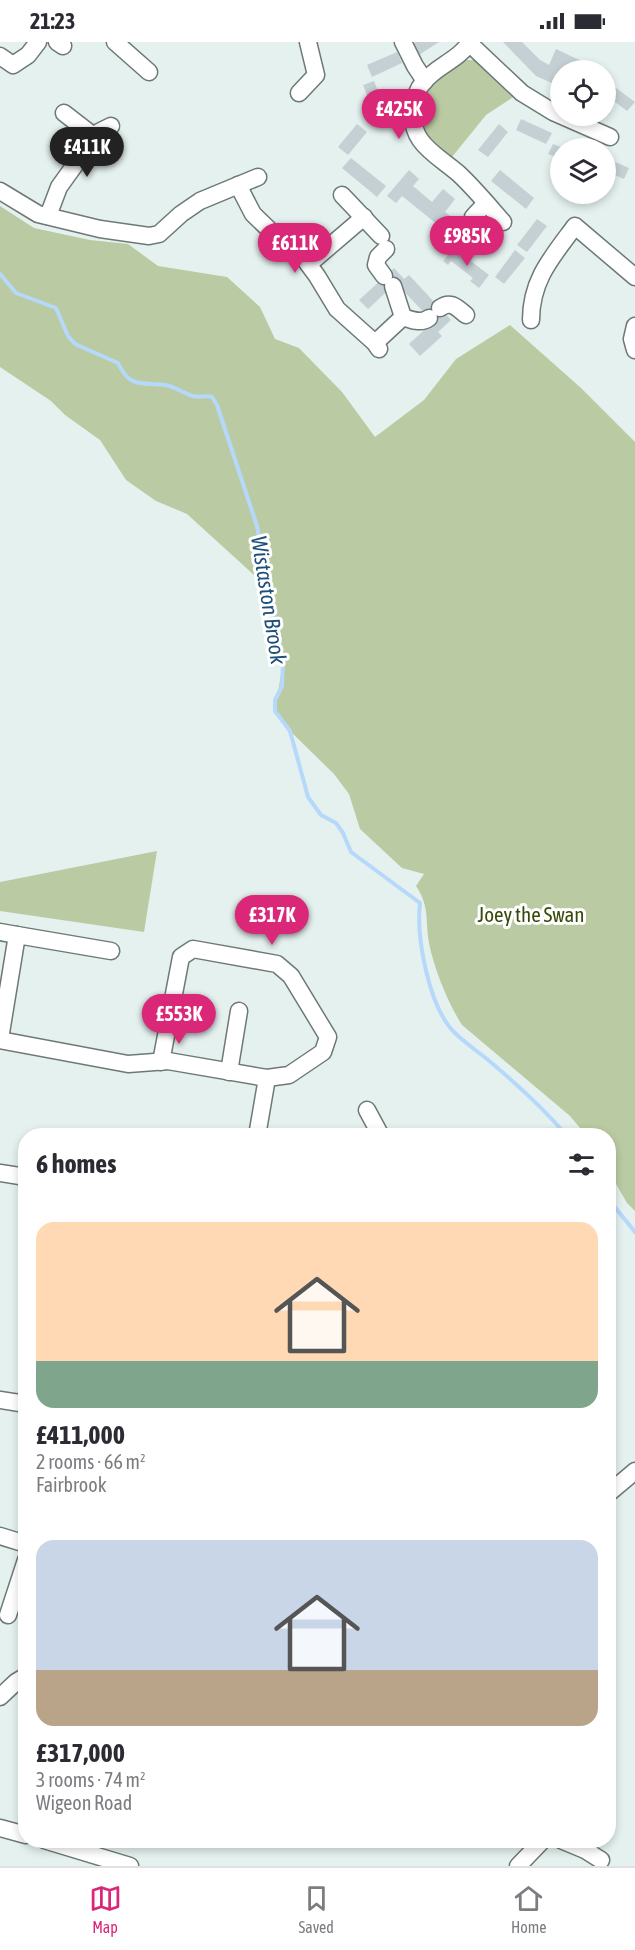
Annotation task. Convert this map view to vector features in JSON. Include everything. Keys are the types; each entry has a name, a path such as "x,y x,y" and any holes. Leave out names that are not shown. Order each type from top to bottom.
{"street":[{"path":"3,59 28,55 38,42"},
{"path":"116,42 149,72"},
{"path":"403,42 425,81"},
{"path":"298,93 316,75 312,43"},
{"path":"503,222 459,175 426,147 416,133 412,113 418,92 425,81 459,55 470,43 522,93 553,112 610,137"},
{"path":"64,114 95,137"},
{"path":"48,216 59,187 99,132 111,126"},
{"path":"0,191 25,207 48,216 100,229 155,236 189,207 258,177"},
{"path":"238,185 253,214 309,264 337,309 377,346 403,317"},
{"path":"342,195 364,217 384,243 376,265 388,281 403,317 413,321 425,320 448,304 453,304 466,315"},
{"path":"473,216 486,202"},
{"path":"309,264 364,217"},
{"path":"531,320 531,304 537,282 575,226 635,277"},
{"path":"635,326 632,339 635,350"},
{"path":"0,932 111,951"},
{"path":"17,935 0,1040 128,1064 161,1062 168,1061 267,1078 289,1075 323,1052 328,1037 291,976 277,964 193,949 181,957 161,1062"},
{"path":"229,1072 239,1011"},
{"path":"258,1128 267,1078"},
{"path":"367,1110 377,1128"},
{"path":"0,1173 18,1176"},
{"path":"0,1400 18,1403"},
{"path":"616,1486 635,1471"},
{"path":"0,1536 18,1542"},
{"path":"8,1615 18,1584"},
{"path":"0,1697 18,1681"},
{"path":"0,1828 18,1833"},
{"path":"62,1848 90,1860 130,1866"},
{"path":"518,1866 535,1848"},
{"path":"580,1848 602,1863"},
{"path":"599,1848 602,1863"}],"green space":[{"path":"467,60 475,60 515,96 486,115 452,157 430,138 426,131 422,116 423,100 435,80"},
{"name":"Joey the Swan","path":"0,206 34,228 90,240 128,244 158,266 227,277 260,307 275,339 299,348 342,392 375,437 424,400 456,359 510,325 581,388 635,442 635,1211 627,1203 616,1184 616,1128 580,1128 570,1116 462,1025 442,986 431,953 425,907 416,886 424,874 402,868 360,829 349,794 334,774 290,731 275,711 283,662 254,575 187,514 156,501 126,480 100,440 65,415 51,401 0,367"},
{"path":"157,851 144,932 0,911 0,882"}],"building":[{"path":"439,42 419,55 412,44"},
{"path":"503,42 522,42 540,60 549,65 550,63 550,82 536,76"},
{"path":"556,49 579,60 551,60"},
{"path":"397,52 402,63 372,77 367,65"},
{"path":"374,81 386,111 375,116 363,85"},
{"path":"616,88 635,102 627,111 616,103"},
{"path":"521,119 552,133 546,144 516,130"},
{"path":"357,124 367,132 348,155 338,147"},
{"path":"499,124 508,132 488,157 478,150"},
{"path":"351,158 386,186 377,197 342,168"},
{"path":"616,162 629,168 624,179 616,175"},
{"path":"409,170 419,179 413,186 432,202 443,189 455,199 445,212 453,218 443,229 402,196 396,203 387,196"},
{"path":"500,170 534,198 526,209 491,181"},
{"path":"537,219 547,226 527,252 517,245"},
{"path":"454,248 489,275 479,288 470,281 473,278 451,261 448,265 443,261"},
{"path":"515,250 525,258 504,284 495,277"},
{"path":"394,268 404,279 409,275 451,320 438,332 442,336 420,356 409,344 433,322 396,283 368,309 359,300"}],"waterway":[{"name":"Wistaston Brook","path":"0,274 16,293 56,308 68,336 75,344 118,363 132,381 166,385 195,397 212,397 217,405 257,526 283,662 282,686 275,700 275,711 290,731 308,797 321,815 336,823 351,852 420,903 420,935 426,972 431,990 446,1022 455,1033 532,1099 560,1128"},
{"name":"Wistaston Brook","path":"616,1209 635,1232"}]}
